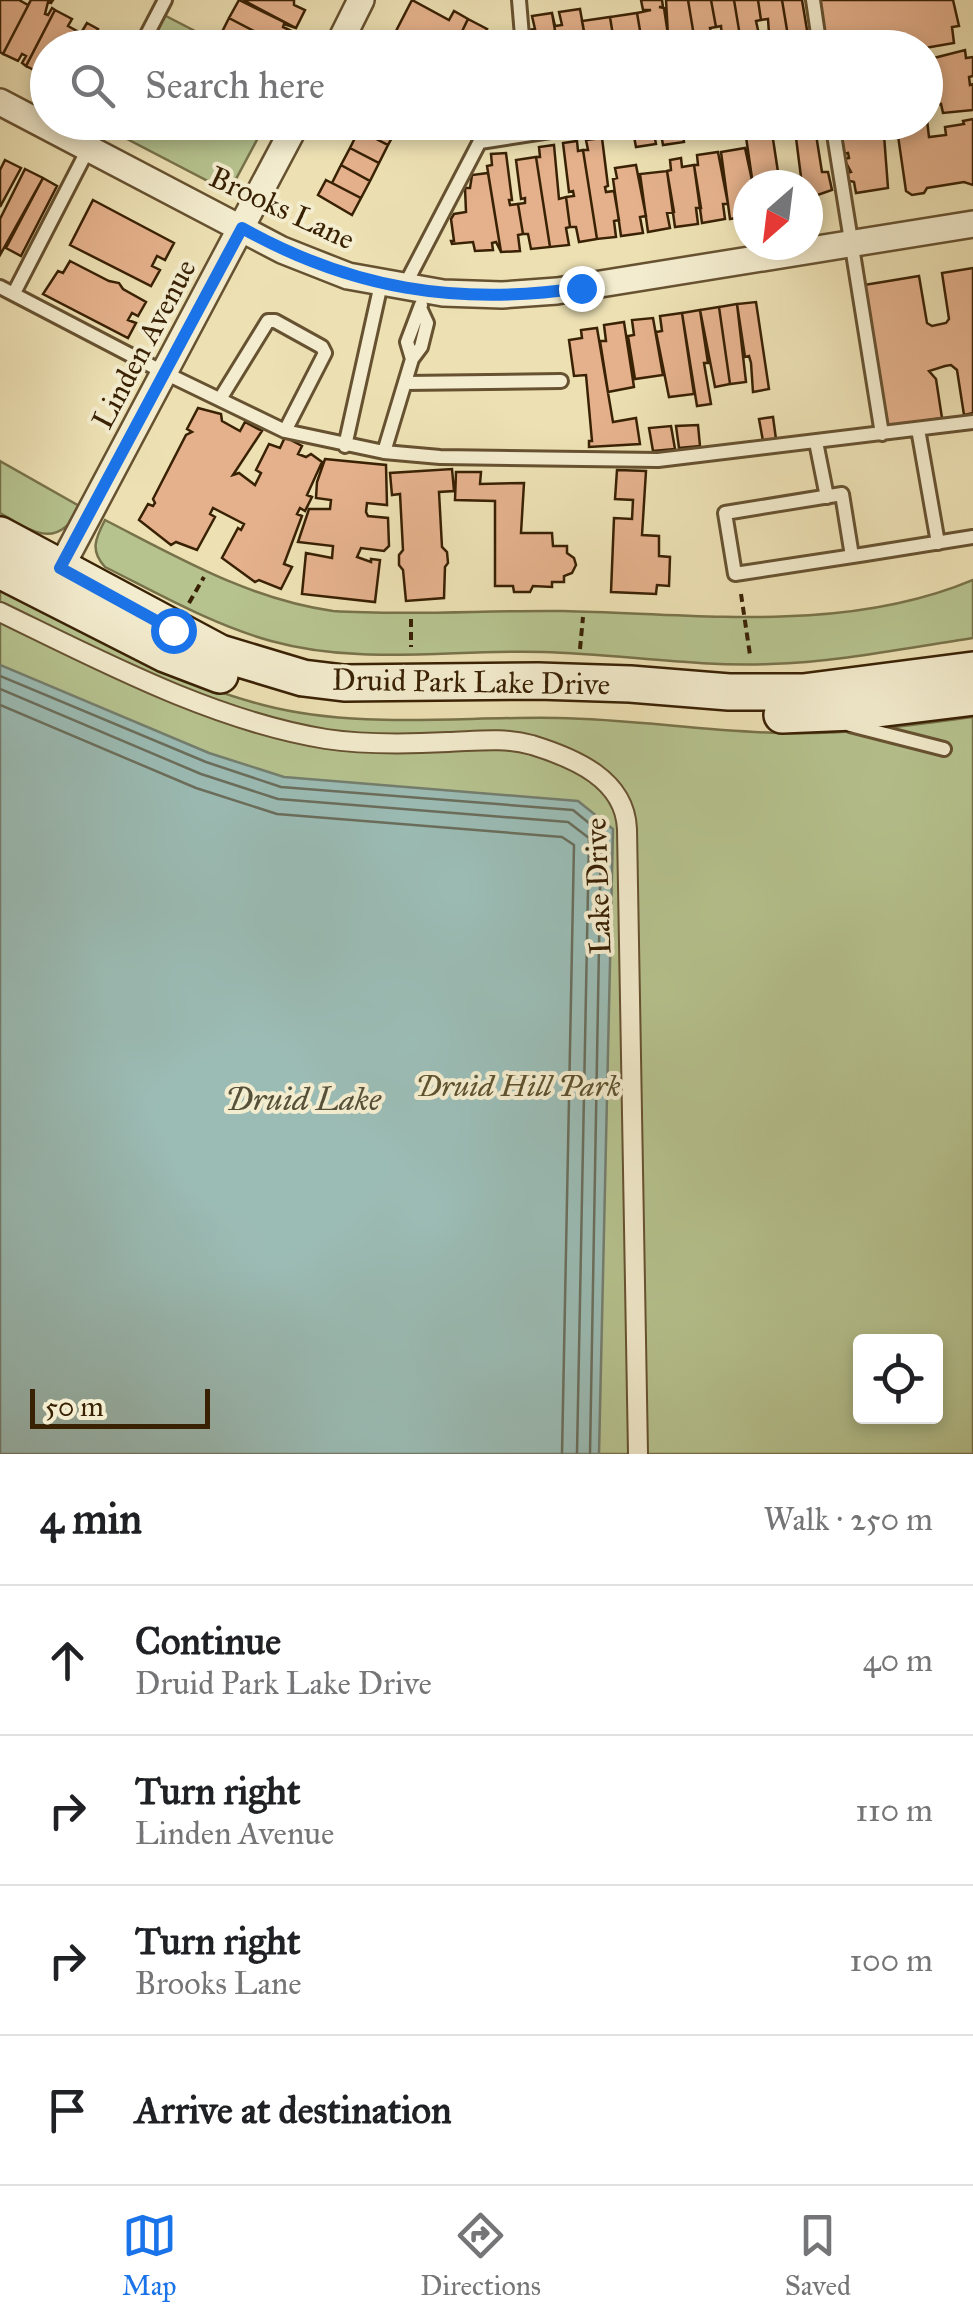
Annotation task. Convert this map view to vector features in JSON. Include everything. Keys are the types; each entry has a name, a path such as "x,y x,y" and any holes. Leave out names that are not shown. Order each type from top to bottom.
{"main road":[{"name":"Druid Park Lake Drive","path":"0,535 53,581 200,669 301,698 387,705 585,702 753,715 809,715 973,697"},
{"name":"Druid Park Lake Drive","path":"0,570 53,581 220,654 303,678 384,684 630,684 728,692 804,692 973,670"}],"street":[{"path":"345,30 361,0"},
{"name":"Brooks Lane","path":"0,102 30,118"},
{"name":"Brooks Lane","path":"74,140 315,264 407,293 502,295 558,291 973,224"},
{"name":"Linden Avenue","path":"53,581 288,140"},
{"name":"Lake Drive","path":"1,612 122,670 266,725 329,739 388,743 489,738 531,745 593,770 620,797 627,829 638,1454"}],"lane":[{"path":"519,0 522,30"},
{"path":"813,0 817,30"},
{"path":"148,30 160,2"},
{"path":"14,293 93,140"},
{"path":"345,446 407,293 480,142 493,140"},
{"path":"835,140 882,434"},
{"path":"0,287 165,374 285,431 384,452 658,460 973,422"},
{"path":"384,452 412,359 422,347 428,323 407,293"},
{"path":"220,399 268,321 275,321 322,347 324,353 285,431"},
{"path":"405,382 561,381"},
{"path":"918,430 938,543"},
{"path":"816,442 826,497"},
{"path":"852,556 842,494 725,513 735,574 973,538"},
{"path":"809,715 944,749"}],"path":[{"path":"188,605 204,577"},
{"path":"741,594 750,655"},
{"path":"580,648 583,617"},
{"path":"411,619 412,647"}],"green space":[{"path":"164,15 193,30 156,30"},
{"path":"129,140 257,140 229,192"},
{"path":"0,461 81,507 72,521 63,529 44,534 0,513"},
{"path":"105,520 243,587 333,611 563,611 771,617 874,608 924,597 973,580 973,638 846,658 770,664 713,664 543,652 373,655 305,649 228,626 105,567 97,556 96,545"},
{"name":"Druid Hill Park","path":"0,590 195,683 299,713 373,720 586,719 808,733 973,717 973,1454 0,1454"}],"water":[{"name":"Druid Lake","path":"0,665 209,753 284,777 578,801 613,829 599,1454 0,1454"}],"building":[{"path":"0,0 19,0 28,5 31,0 3,54 0,52"},
{"path":"31,0 53,0 48,2 45,14 55,10 45,30 30,30 30,58 26,66 22,63 26,56 22,54 18,61 3,54"},
{"path":"239,0 296,28 284,24 290,30 252,30 229,18"},
{"path":"243,0 294,0 294,5 305,10 296,28"},
{"path":"412,0 449,20 454,11 468,19 463,30 397,30"},
{"path":"641,0 662,0 663,7 659,7 664,8 667,30 640,30 637,13 651,10 643,10"},
{"path":"666,0 688,0 693,30 668,30"},
{"path":"688,0 711,0 716,27 693,30"},
{"path":"711,0 734,0 739,30 716,27"},
{"path":"734,0 758,0 758,30 739,30"},
{"path":"758,0 782,0 787,30 769,30 768,19 761,20"},
{"path":"782,0 802,0 807,30 787,30"},
{"path":"820,0 953,0 959,26 952,27 954,43 943,45 943,30 824,30"},
{"path":"580,9 584,30 555,30 552,13 555,26 562,25 559,12"},
{"path":"55,10 72,19 68,26 75,30 45,30"},
{"path":"552,13 555,30 528,30 535,29 532,16"},
{"path":"637,13 640,30 612,30 610,17"},
{"path":"610,17 612,30 584,30 582,21"},
{"path":"229,18 252,30 223,30"},
{"path":"468,19 487,29 486,30 463,30"},
{"path":"965,50 966,58 973,57 973,76 969,77 970,85 973,84 973,110 943,113 943,56"},
{"path":"973,119 973,185 964,182 927,188 924,193 912,195 906,191 899,140 943,140 945,127"},
{"path":"354,140 378,140 388,145 379,163 350,148"},
{"path":"586,140 602,140 606,192 614,191 619,220 614,221 616,237 597,239 583,150 588,150"},
{"path":"635,140 655,140 656,144 636,147"},
{"path":"662,140 684,140 684,142 663,145"},
{"path":"746,140 773,140 778,170 751,170"},
{"path":"796,140 817,140 822,170 800,170"},
{"path":"841,140 884,140 888,188 856,193 854,182 847,180 847,173 851,172 844,159 849,158 848,153 843,154"},
{"path":"577,141 578,151 583,150 597,239 579,242 576,227 570,227 566,197 574,196 573,191 569,192 563,143"},
{"path":"554,145 559,199 566,197 570,227 566,228 569,245 550,247 536,157 540,157 539,147"},
{"path":"350,148 379,163 370,181 341,165"},
{"path":"745,148 750,170 733,170 730,219 721,152"},
{"path":"718,152 728,204 723,204 725,219 702,223 694,165 698,165 697,155"},
{"path":"506,153 510,205 518,204 523,234 518,235 520,251 501,252 487,166 492,165 491,154"},
{"path":"536,157 550,247 531,249 528,234 523,234 518,204 525,203 525,198 521,199 516,160"},
{"path":"681,158 682,167 694,165 701,208 696,208 698,224 675,227 667,171 671,170 670,160"},
{"path":"5,160 21,168 0,207 0,170"},
{"path":"341,165 370,181 361,198 332,183"},
{"path":"636,165 646,216 640,217 643,233 621,236 615,168"},
{"path":"25,169 43,178 0,255 0,219"},
{"path":"667,171 674,212 667,213 670,228 648,232 640,174"},
{"path":"823,172 828,172 832,190 823,193"},
{"path":"488,173 501,252 496,242 492,243 493,250 475,251 473,242 451,241 451,219 454,214 466,212 465,188 470,188 472,175"},
{"path":"43,178 57,186 21,256 6,248"},
{"path":"326,180 361,198 352,215 318,195"},
{"path":"93,200 174,243 165,260 157,256 152,266 160,270 151,286 70,245"},
{"path":"70,261 119,283 146,302 138,316 132,313 128,320 136,323 128,338 43,294"},
{"path":"973,268 973,413 964,415 957,370 951,365 929,371 936,379 942,418 887,427 864,285 919,276 927,323 932,326 949,319 942,273"},
{"path":"756,302 769,389 753,392 751,363 749,356 745,357 737,304"},
{"path":"737,304 746,382 730,384 719,307"},
{"path":"719,307 730,384 715,387 700,310"},
{"path":"700,310 711,404 697,406 682,313"},
{"path":"682,313 694,394 669,397 656,332 662,331 660,316"},
{"path":"653,318 663,375 635,379 628,336 634,335 632,320"},
{"path":"624,322 634,387 608,392 600,341 606,341 604,325"},
{"path":"597,328 613,422 636,418 640,444 589,447 592,441 586,375 574,376 569,340 582,338 581,330"},
{"path":"198,408 221,414 222,421 240,431 245,422 262,431 233,475 239,473 255,485 261,473 256,470 269,444 280,448 285,437 302,446 298,454 311,454 322,462 307,495 312,497 305,511 300,508 297,514 302,516 284,564 292,567 281,589 255,582 222,558 244,524 213,508 210,514 215,517 197,550 176,542 171,545 139,520 148,504 155,503 153,499 186,435 192,432 187,429"},
{"path":"773,417 776,439 763,441 759,419"},
{"path":"698,425 700,446 679,448 676,426"},
{"path":"671,426 675,449 653,451 649,428"},
{"path":"325,459 386,465 387,505 367,503 366,512 368,516 388,518 389,546 384,551 361,548 357,557 371,562 380,560 375,602 302,594 306,553 332,558 333,546 298,542 309,509 330,509 331,500 316,498"},
{"path":"452,469 454,491 439,492 442,547 448,563 444,598 406,601 399,565 403,550 400,494 392,495 390,473"},
{"path":"617,470 646,471 642,535 659,536 659,556 670,557 669,586 657,585 656,594 611,592 614,518 632,519 633,500 615,499"},
{"path":"456,472 481,472 480,484 524,483 521,533 552,533 553,546 567,546 576,565 572,573 564,576 564,582 552,582 552,587 533,586 530,592 514,592 513,586 495,586 495,501 455,500"}],"route":[{"path":"173,630 60,568 242,228 315,264 381,284 502,295 581,288"}]}
